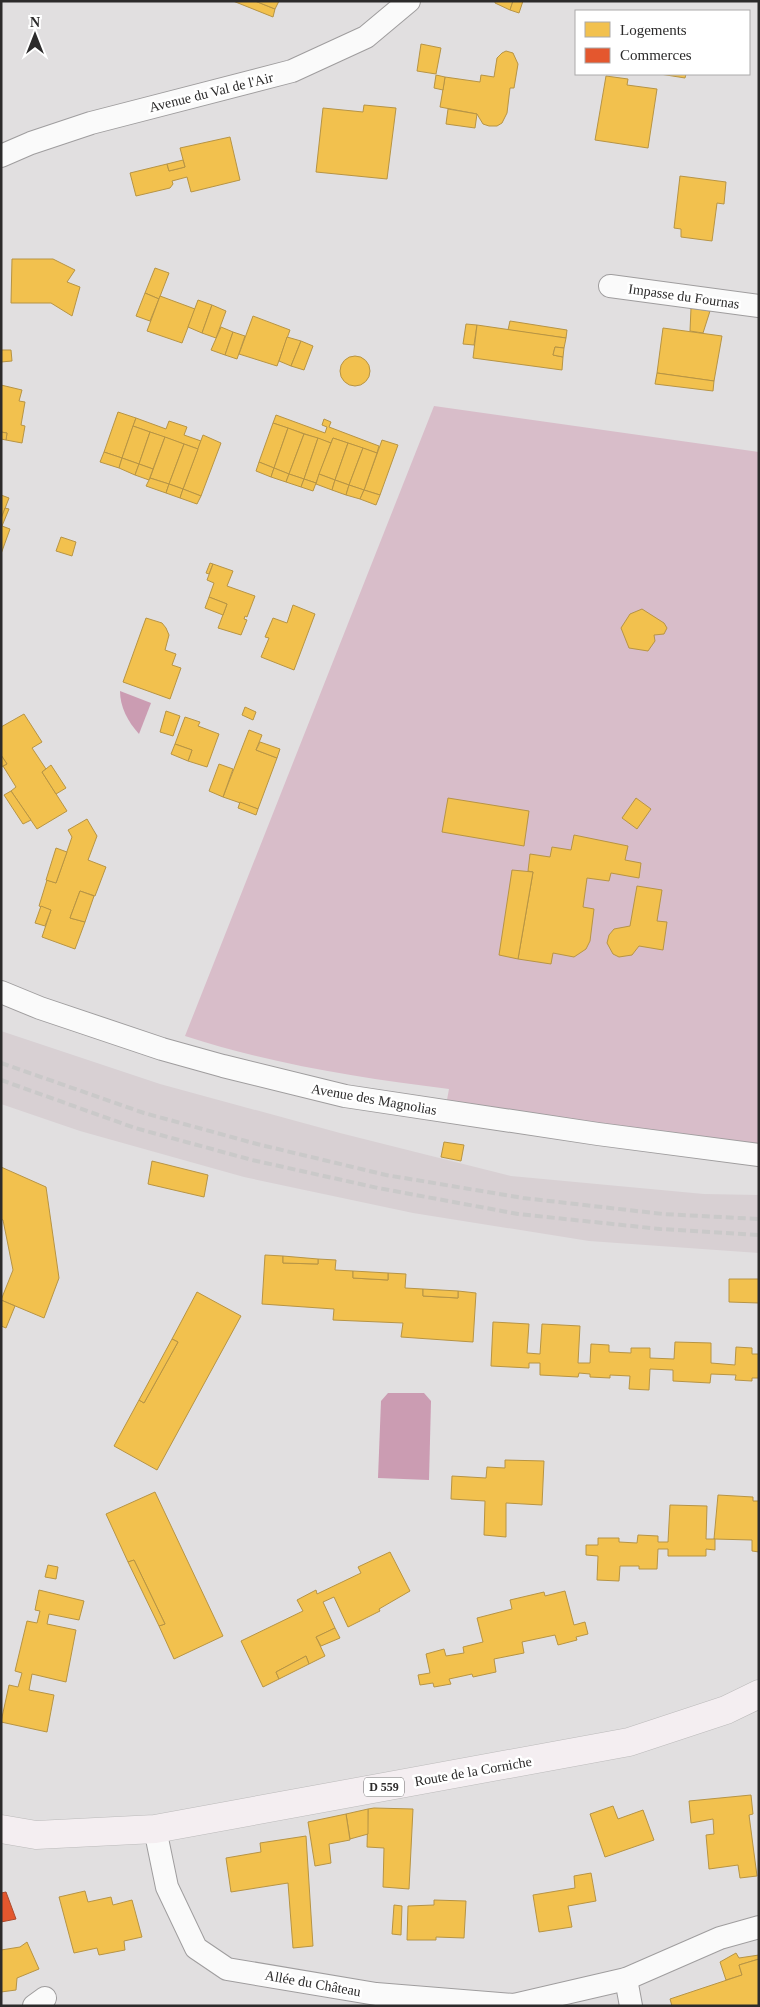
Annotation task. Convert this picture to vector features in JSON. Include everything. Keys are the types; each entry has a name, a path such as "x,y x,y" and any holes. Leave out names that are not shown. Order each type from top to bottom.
{"main road":[{"name":"Route de la Corniche","path":"1,1829 36,1835 155,1829 629,1742 726,1710 759,1694"}],"street":[{"name":"Avenue du Val de l'Air","path":"1,156 91,122 292,71 366,37 409,1"},
{"name":"Impasse du Fournas","path":"610,286 759,306"},
{"name":"Avenue des Magnolias","path":"1,992 40,1008 162,1048 223,1066 345,1096 598,1134 759,1154"},
{"name":"Allée du Château","path":"155,1829 167,1886 196,1948 227,1969 376,1994 514,2005 626,1979 720,1938 759,1927"},
{"path":"626,1979 631,2006"}],"shaded area":[{"path":"434,406 759,452 759,1148 552,1121 447,1100 449,1089 316,1069 250,1055 185,1036"},
{"path":"120,691 151,703 139,734 125,714 121,703"},
{"path":"1,1031 160,1084 340,1133 511,1176 704,1194 759,1195 759,1253 589,1241 413,1213 244,1177 80,1131 1,1104"},
{"path":"388,1393 424,1393 431,1401 429,1480 378,1478 381,1401"}],"building: Logements":[{"path":"233,1 255,1 275,9 273,17"},
{"path":"255,1 279,1 275,9"},
{"path":"495,1 513,1 510,10 495,3"},
{"path":"513,1 523,1 519,13 510,10"},
{"path":"421,44 441,48 436,74 417,71"},
{"path":"506,51 513,53 518,64 514,88 510,88 507,113 502,123 497,126 489,126 483,124 477,114 440,107 445,77 480,82 481,75 494,77 497,58"},
{"path":"436,75 445,77 443,90 434,88"},
{"path":"666,75 686,75 685,78"},
{"path":"606,76 628,79 627,85 657,89 648,148 595,140"},
{"path":"364,105 396,108 387,179 316,172 323,108 363,112"},
{"path":"448,109 477,114 475,128 446,124"},
{"path":"230,137 240,180 191,192 187,177 172,181 173,184 170,188 136,196 130,173 167,164 169,171 185,167 180,148"},
{"path":"183,160 185,167 169,171 167,164"},
{"path":"680,176 726,182 724,204 717,203 712,241 681,237 681,229 674,228"},
{"path":"12,259 53,259 75,270 67,282 80,287 72,316 51,303 11,303"},
{"path":"155,268 169,273 159,299 145,293"},
{"path":"145,293 159,299 150,321 136,316"},
{"path":"160,296 195,309 182,343 147,331"},
{"path":"198,300 212,305 202,333 188,327"},
{"path":"212,305 226,311 216,338 202,333"},
{"path":"691,308 710,311 703,333 690,331"},
{"path":"253,316 290,330 277,366 239,354"},
{"path":"510,321 567,330 566,338 508,330"},
{"path":"466,324 477,325 474,345 463,344"},
{"path":"477,325 566,338 564,348 555,347 553,355 563,357 562,370 473,358"},
{"path":"221,327 233,332 225,355 211,350"},
{"path":"663,328 722,336 714,381 657,373"},
{"path":"233,332 245,336 237,359 225,355"},
{"path":"287,337 301,341 291,366 279,361"},
{"path":"301,341 313,346 304,370 291,366"},
{"path":"555,347 564,348 563,357 553,355"},
{"path":"1,350 11,350 12,361 1,362"},
{"path":"355,356 366,360 370,371 366,382 355,386 344,382 340,371 344,360"},
{"path":"657,373 714,381 713,391 655,384"},
{"path":"1,385 22,390 19,401 25,402 21,425 25,426 22,443 6,440 7,433 1,432"},
{"path":"118,412 136,418 122,458 104,452"},
{"path":"276,415 325,433 327,427 322,425 324,419 331,422 329,427 379,446 377,453 333,438 331,443 273,423"},
{"path":"136,418 166,429 169,421 187,427 184,435 201,441 198,449 133,426"},
{"path":"273,423 288,428 274,468 259,462"},
{"path":"133,426 150,432 139,464 122,458"},
{"path":"288,428 304,434 289,474 274,468"},
{"path":"1,432 7,433 6,440 1,439"},
{"path":"150,432 165,437 153,469 139,464"},
{"path":"304,434 318,438 304,479 289,474"},
{"path":"203,435 221,443 201,496 183,489"},
{"path":"165,437 184,444 169,484 150,478"},
{"path":"318,438 331,443 316,483 304,479"},
{"path":"333,438 348,443 335,480 319,474"},
{"path":"382,440 398,445 380,495 364,490"},
{"path":"348,443 363,448 349,485 335,480"},
{"path":"184,444 198,449 183,489 169,484"},
{"path":"363,448 377,453 364,490 349,485"},
{"path":"104,452 122,458 119,468 100,462"},
{"path":"122,458 139,464 135,475 119,468"},
{"path":"259,462 274,468 271,477 256,471"},
{"path":"139,464 153,469 149,480 135,475"},
{"path":"274,468 289,474 286,482 271,477"},
{"path":"289,474 304,479 301,487 286,482"},
{"path":"319,474 335,480 332,490 316,484"},
{"path":"150,478 169,484 166,493 146,486"},
{"path":"304,479 316,483 313,491 301,487"},
{"path":"335,480 349,485 346,495 332,490"},
{"path":"169,484 183,489 180,498 166,493"},
{"path":"349,485 364,490 360,499 346,495"},
{"path":"183,489 201,496 197,504 180,498"},
{"path":"364,490 380,495 376,505 360,499"},
{"path":"1,495 9,498 1,519"},
{"path":"5,508 9,509 2,526 10,529 1,554 1,519"},
{"path":"61,537 76,542 72,556 56,551"},
{"path":"210,563 213,564 209,574 206,573"},
{"path":"213,564 233,571 227,586 255,596 247,617 245,616 244,619 247,620 241,635 218,628 227,604 209,597 214,583 207,580"},
{"path":"209,597 227,604 223,615 205,608"},
{"path":"293,605 315,614 294,670 261,657 269,638 265,637 273,618 287,623"},
{"path":"642,609 664,623 667,628 664,634 654,635 655,641 648,651 629,648 621,628 630,614"},
{"path":"146,618 162,623 166,628 169,635 165,650 176,654 172,665 181,668 170,699 123,682"},
{"path":"245,707 256,712 253,720 242,715"},
{"path":"166,711 180,716 173,736 160,732"},
{"path":"24,714 42,742 32,748 46,769 42,772 67,811 37,829 11,791 16,787 3,766 7,764 1,755 1,727"},
{"path":"185,717 200,722 198,726 219,734 207,767 188,761 192,750 175,744"},
{"path":"249,730 262,735 256,750 277,758 258,809 223,797"},
{"path":"260,742 280,749 277,758 256,750"},
{"path":"175,744 192,750 188,761 171,754"},
{"path":"1,755 7,764 1,767"},
{"path":"219,764 233,769 223,797 209,791"},
{"path":"51,765 66,788 56,794 42,772"},
{"path":"11,791 31,820 23,824 4,795"},
{"path":"448,798 529,811 524,846 442,832"},
{"path":"636,798 651,809 637,829 622,818"},
{"path":"240,802 258,809 256,815 238,808"},
{"path":"87,819 97,836 88,860 106,867 95,896 80,891 70,918 85,922 75,949 42,937 51,910 39,906 47,880 56,883 72,837 68,830"},
{"path":"574,835 628,846 625,860 641,863 639,878 611,873 609,881 587,878 583,907 594,909 590,941 586,949 574,957 553,953 551,964 518,959 533,872 528,871 530,854 550,857 552,847 571,850"},
{"path":"56,848 67,852 56,883 46,880"},
{"path":"512,870 533,872 518,959 499,955"},
{"path":"637,886 662,890 657,921 667,922 663,950 639,946 632,955 619,957 613,954 607,943 609,935 614,929 630,926"},
{"path":"80,891 94,896 85,922 70,918"},
{"path":"41,906 51,910 45,926 35,923"},
{"path":"444,1142 464,1145 461,1161 441,1157"},
{"path":"152,1161 208,1175 204,1197 148,1184"},
{"path":"1,1167 46,1187 59,1278 44,1318 1,1300 13,1270 3,1220 1,1219"},
{"path":"265,1255 283,1256 283,1263 318,1264 318,1259 336,1260 335,1270 353,1271 353,1278 388,1280 388,1273 406,1274 405,1288 423,1289 423,1296 458,1298 458,1291 476,1293 473,1342 401,1337 403,1323 333,1320 334,1309 262,1304"},
{"path":"283,1256 318,1259 318,1264 283,1263"},
{"path":"353,1271 388,1273 388,1280 353,1278"},
{"path":"729,1279 759,1279 759,1303 729,1302"},
{"path":"423,1289 458,1291 458,1298 423,1296"},
{"path":"197,1292 241,1316 157,1470 114,1446 139,1400 144,1403 178,1342 172,1339"},
{"path":"1,1300 15,1306 6,1328 1,1326"},
{"path":"493,1322 529,1324 527,1353 540,1354 542,1324 580,1326 578,1363 590,1363 591,1344 609,1345 609,1352 631,1353 631,1348 650,1348 650,1358 674,1359 675,1342 711,1343 711,1363 735,1365 736,1347 752,1348 752,1354 759,1354 759,1378 752,1378 752,1381 735,1380 736,1375 711,1374 710,1383 673,1381 673,1370 650,1369 649,1390 629,1389 630,1376 590,1377 590,1374 579,1373 578,1377 540,1375 540,1363 529,1363 529,1368 491,1366"},
{"path":"172,1339 178,1342 144,1403 139,1400"},
{"path":"505,1460 544,1461 542,1505 506,1503 506,1537 484,1535 485,1501 451,1499 452,1476 486,1478 487,1467 505,1468"},
{"path":"155,1492 223,1636 174,1659 159,1626 165,1624 134,1560 128,1562 106,1514"},
{"path":"718,1495 753,1497 753,1501 759,1501 759,1552 752,1551 752,1540 714,1539"},
{"path":"670,1505 707,1506 706,1539 715,1539 715,1550 706,1549 706,1556 668,1556 668,1549 658,1549 657,1569 639,1569 639,1566 620,1566 619,1581 597,1580 598,1556 586,1555 586,1545 598,1545 598,1538 619,1538 619,1542 637,1543 638,1535 658,1536 658,1542 668,1542"},
{"path":"390,1552 410,1591 379,1609 380,1611 348,1627 334,1597 323,1602 335,1628 316,1637 325,1656 309,1664 306,1656 276,1672 279,1679 263,1687 241,1641 303,1611 297,1600 316,1590 317,1594 361,1573 358,1567"},
{"path":"134,1560 165,1624 159,1626 128,1562"},
{"path":"48,1565 58,1567 56,1579 45,1577"},
{"path":"39,1590 84,1601 79,1620 49,1614 47,1624 76,1630 66,1682 32,1674 29,1690 54,1695 47,1732 1,1722 9,1685 18,1687 22,1673 15,1671 27,1621 37,1623 40,1611 35,1610"},
{"path":"565,1591 574,1625 585,1622 588,1634 576,1637 577,1640 558,1645 555,1635 522,1642 524,1653 494,1659 496,1672 473,1677 472,1674 449,1679 451,1684 434,1687 433,1683 420,1685 418,1675 430,1673 426,1654 444,1649 446,1656 464,1653 463,1647 483,1642 477,1618 512,1609 510,1600 544,1592 545,1596"},
{"path":"335,1628 340,1638 321,1646 316,1637"},
{"path":"306,1656 309,1664 279,1679 276,1672"},
{"path":"751,1795 753,1814 749,1815 757,1876 740,1878 738,1865 709,1869 706,1835 714,1834 713,1819 691,1823 689,1801"},
{"path":"613,1806 618,1819 643,1810 654,1840 605,1857 590,1814"},
{"path":"368,1809 413,1809 409,1889 383,1887 384,1848 367,1847"},
{"path":"368,1809 368,1834 350,1839 346,1814"},
{"path":"346,1814 350,1840 329,1844 331,1863 315,1866 308,1822"},
{"path":"306,1836 313,1946 293,1948 288,1883 231,1892 226,1858 261,1852 260,1843"},
{"path":"591,1873 596,1901 568,1906 572,1927 539,1932 533,1895 575,1888 574,1876"},
{"path":"85,1891 88,1902 111,1897 113,1905 132,1900 142,1937 124,1941 125,1950 99,1955 97,1948 74,1953 59,1897"},
{"path":"434,1900 466,1901 464,1938 436,1937 436,1940 407,1940 408,1906 434,1905"},
{"path":"394,1905 402,1906 401,1935 392,1934"},
{"path":"27,1942 39,1969 17,1978 16,1990 1,1992 1,1950 20,1947"},
{"path":"736,1953 739,1958 759,1955 759,1959 739,1965 742,1975 726,1980 720,1962"},
{"path":"759,1959 759,2006 672,2006 670,1999 742,1975 739,1965"}],"building: Commerces":[{"path":"6,1892 16,1919 1,1922 1,1893"}],"railway":[{"path":"1,1063 144,1113 257,1144 386,1175 523,1198 663,1214 759,1219"},
{"path":"1,1080 135,1128 252,1160 378,1188 518,1214 660,1229 759,1235"}]}
